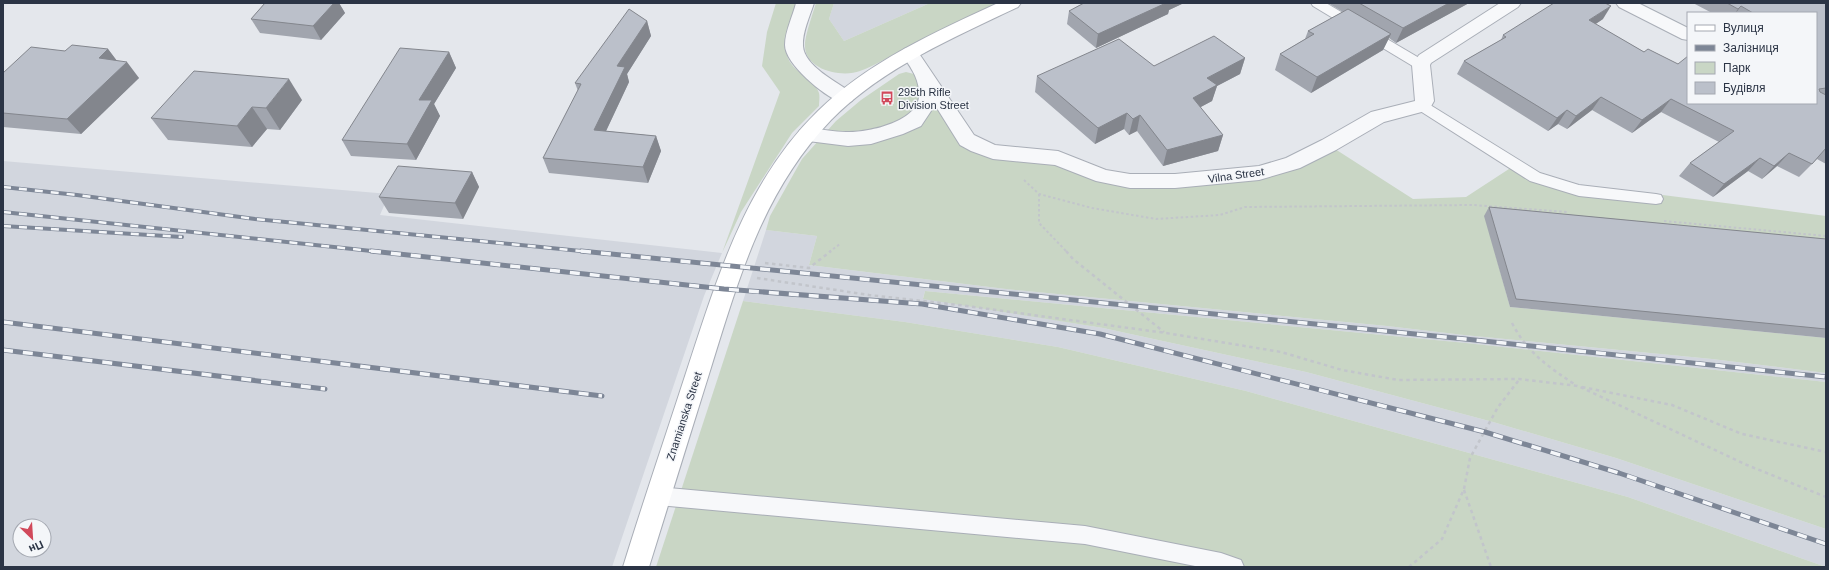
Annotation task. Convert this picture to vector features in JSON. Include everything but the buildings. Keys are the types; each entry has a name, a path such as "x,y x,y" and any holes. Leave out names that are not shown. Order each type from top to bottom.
{"street":[{"path":"805,3 794,45 796,55 802,65 845,97"},
{"name":"Znamianska Street","path":"636,567 733,265 751,218 790,155 824,116 845,97 910,53 1012,3"},
{"path":"1422,106 1425,101 1421,65 1429,55 1512,3"},
{"path":"1624,3 1687,35"},
{"name":"Vilna Street","path":"910,53 967,140 993,152 1058,158 1103,176 1130,181 1216,179 1259,173 1293,163 1330,145 1378,117 1422,106"},
{"name":"Vilna Street","path":"807,135 848,139 871,137 896,130 914,121 927,102 929,93 925,76"}],"lane":[{"path":"1317,3 1421,65"},
{"path":"1422,106 1535,177 1551,184 1586,192 1656,198"},
{"path":"658,496 1085,535 1221,562 1234,567"}],"path":[{"path":"993,152 1039,194 1092,208 1156,219 1220,215 1245,206 1365,207 1473,205 1572,212"},
{"path":"1039,194 1039,223 1073,259 1157,328 1166,333"},
{"path":"1656,220 1826,236"},
{"path":"760,262 809,268 840,244"},
{"path":"756,278 868,295 959,305 1166,333 1281,352 1342,370 1398,380 1519,380 1578,386 1672,405 1742,434 1826,452"},
{"path":"1512,323 1518,336 1533,356 1578,386 1747,465 1826,497"},
{"path":"1409,567 1442,539 1464,489 1470,458 1498,407 1519,380"},
{"path":"1464,489 1492,567"}],"shaded area":[{"path":"834,3 930,3 844,41 829,19"},
{"path":"3,161 389,194 380,215 722,253 704,296 612,567 3,567"},
{"path":"766,230 817,236 809,265 1006,289 1712,359 1826,373 1826,382 1466,343 925,291 923,298 1103,328 1306,372 1493,422 1616,458 1826,529 1826,567 1628,497 1246,391 1058,347 905,322 743,301"}],"green space":[{"path":"776,3 798,3 788,36 786,49 787,55 793,66 817,88 819,93 819,106 792,133 741,212 722,253 780,92 762,66 767,32"},
{"path":"816,3 834,3 829,19 844,41 930,3 997,3 932,34 873,66 853,73 835,73 818,67 807,55 805,43"},
{"path":"906,72 914,74 962,144 1176,186 1335,149 1413,199 1466,197 1512,167 1585,187 1655,194 1826,216 1826,248 1492,242 1510,307 1826,338 1826,373 1712,359 1006,289 809,265 817,236 766,230 770,216 802,159 836,121 861,100 899,74"},
{"path":"925,291 1466,343 1826,382 1826,529 1616,458 1493,422 1306,372 1103,328 923,299"},
{"path":"743,301 905,322 1058,347 1246,391 1628,497 1826,567 656,567"}],"railway":[{"path":"3,187 77,195 255,219 591,252"},
{"path":"3,212 381,252"},
{"path":"3,226 182,237"},
{"path":"371,251 724,289 922,304 1100,334 1485,432 1619,473 1826,544"},
{"path":"581,251 1465,339 1826,377"},
{"path":"3,322 602,396"},
{"path":"3,350 325,389"}],"place":[{"name":"295th Rifle Division Street","path":"887,98"}]}
